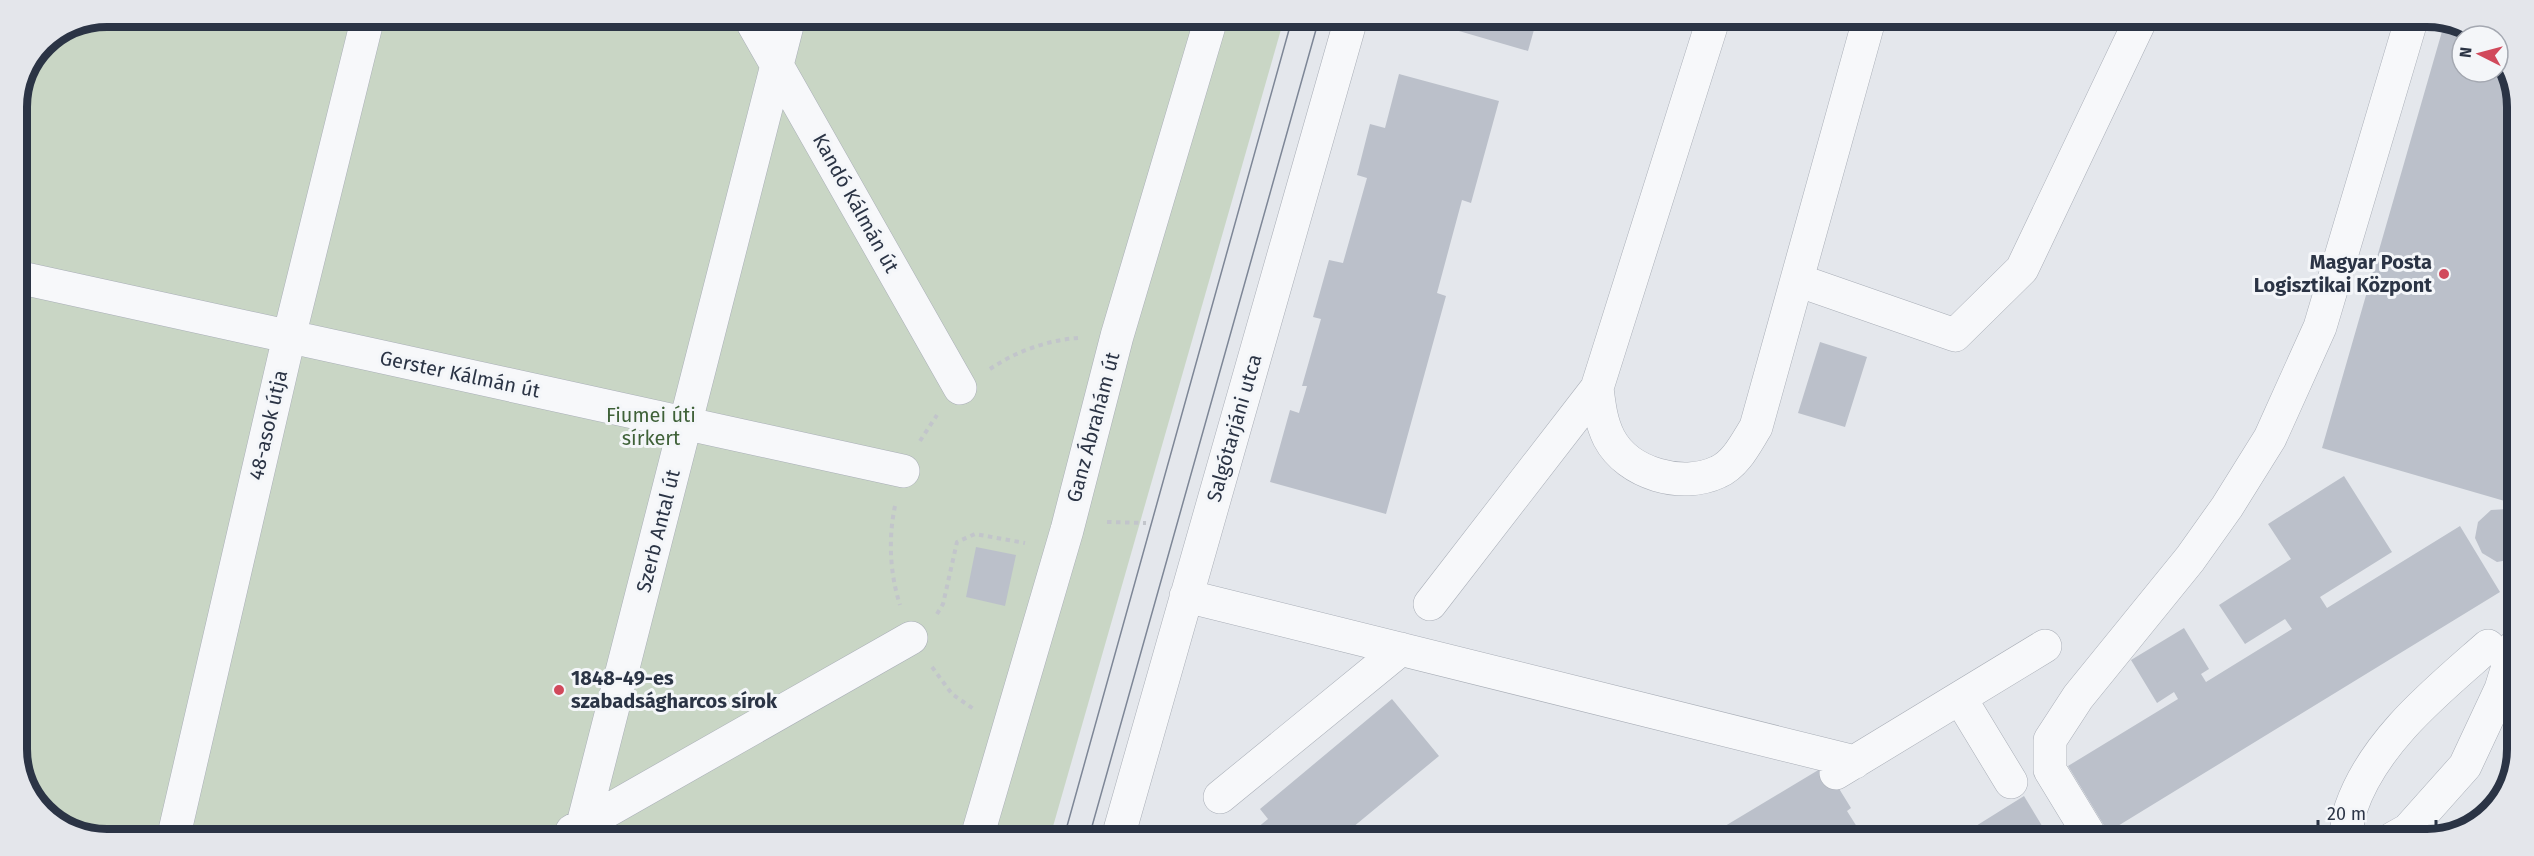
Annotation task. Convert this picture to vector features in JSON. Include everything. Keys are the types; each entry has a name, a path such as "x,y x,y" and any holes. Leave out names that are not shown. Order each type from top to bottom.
{"street":[{"name":"48-asok útja","path":"175,829 289,337 366,27"},
{"name":"Kandó Kálmán út","path":"755,27 960,388"},
{"name":"Szerb Antal út","path":"576,829 685,424 787,27"},
{"name":"Ganz Ábrahám út","path":"979,829 1066,530 1117,336 1209,27"},
{"name":"Salgótarjáni utca","path":"1120,829 1349,27"},
{"path":"1430,604 1597,388 1711,27"},
{"path":"1597,388 1600,413 1609,439 1630,463 1663,477 1691,480 1719,472 1741,453 1756,426 1867,27"},
{"path":"1797,280 1954,335 2022,269 2137,27"},
{"path":"2086,829 2050,770 2050,740 2078,697 2190,559 2227,507 2270,438 2320,327 2409,27"},
{"name":"Gerster Kálmán út","path":"27,279 903,471"},
{"path":"1186,596 1401,650 1843,769 2045,646"},
{"path":"580,829 911,638"},
{"path":"2347,829 2352,807 2382,749 2424,703 2501,646"},
{"path":"2409,829 2465,766 2500,688 2501,646"},
{"path":"1220,797 1401,650"},
{"path":"1960,698 2011,782"}],"path":[{"path":"1008,734 952,694 911,638 893,584 891,527 903,471 927,427 960,388 1007,357 1061,339 1117,336"},
{"path":"911,638 928,628 943,604 957,542 975,534 1032,544 1066,530 1100,523 1146,523"}],"green space":[{"name":"Fiumei úti sírkert","path":"107,27 1282,27 1052,829 107,829 81,825 67,818 50,806 38,789 31,775 27,754 27,107 33,77 50,50 63,41 77,33"}],"building":[{"path":"1445,27 1535,27 1528,51"},
{"name":"Magyar Posta Logisztikai Központ","path":"2443,29 2450,30 2450,84 2504,84 2507,102 2507,502 2322,448"},
{"path":"1399,74 1499,101 1471,203 1462,200 1437,293 1446,296 1386,514 1270,482 1290,410 1299,413 1307,386 1302,386 1321,319 1313,317 1329,260 1343,263 1367,178 1357,175 1370,124 1385,128"},
{"path":"1820,342 1867,357 1845,427 1798,413"},
{"path":"2344,476 2392,552 2320,597 2327,608 2460,526 2500,592 2113,829 2106,829 2068,766 2178,699 2174,692 2157,703 2131,660 2184,628 2209,669 2201,674 2206,682 2292,629 2285,619 2245,644 2219,605 2291,559 2268,524"},
{"path":"2507,509 2507,560 2497,562 2482,553 2475,538 2478,522 2491,510"},
{"path":"976,547 1016,555 1005,606 966,597"},
{"path":"1392,699 1439,756 1351,829 1256,829 1268,819 1260,809"},
{"path":"1825,766 1851,808 1847,811 1858,829 1720,829"},
{"path":"2024,796 2044,829 1971,829"}],"tram line":[{"path":"1066,829 1290,27"},
{"path":"1091,829 1317,27"}],"place":[{"name":"Magyar Posta Logisztikai Központ","path":"2444,274"},
{"name":"1848-49-es szabadságharcos sírok","path":"559,690"}]}
